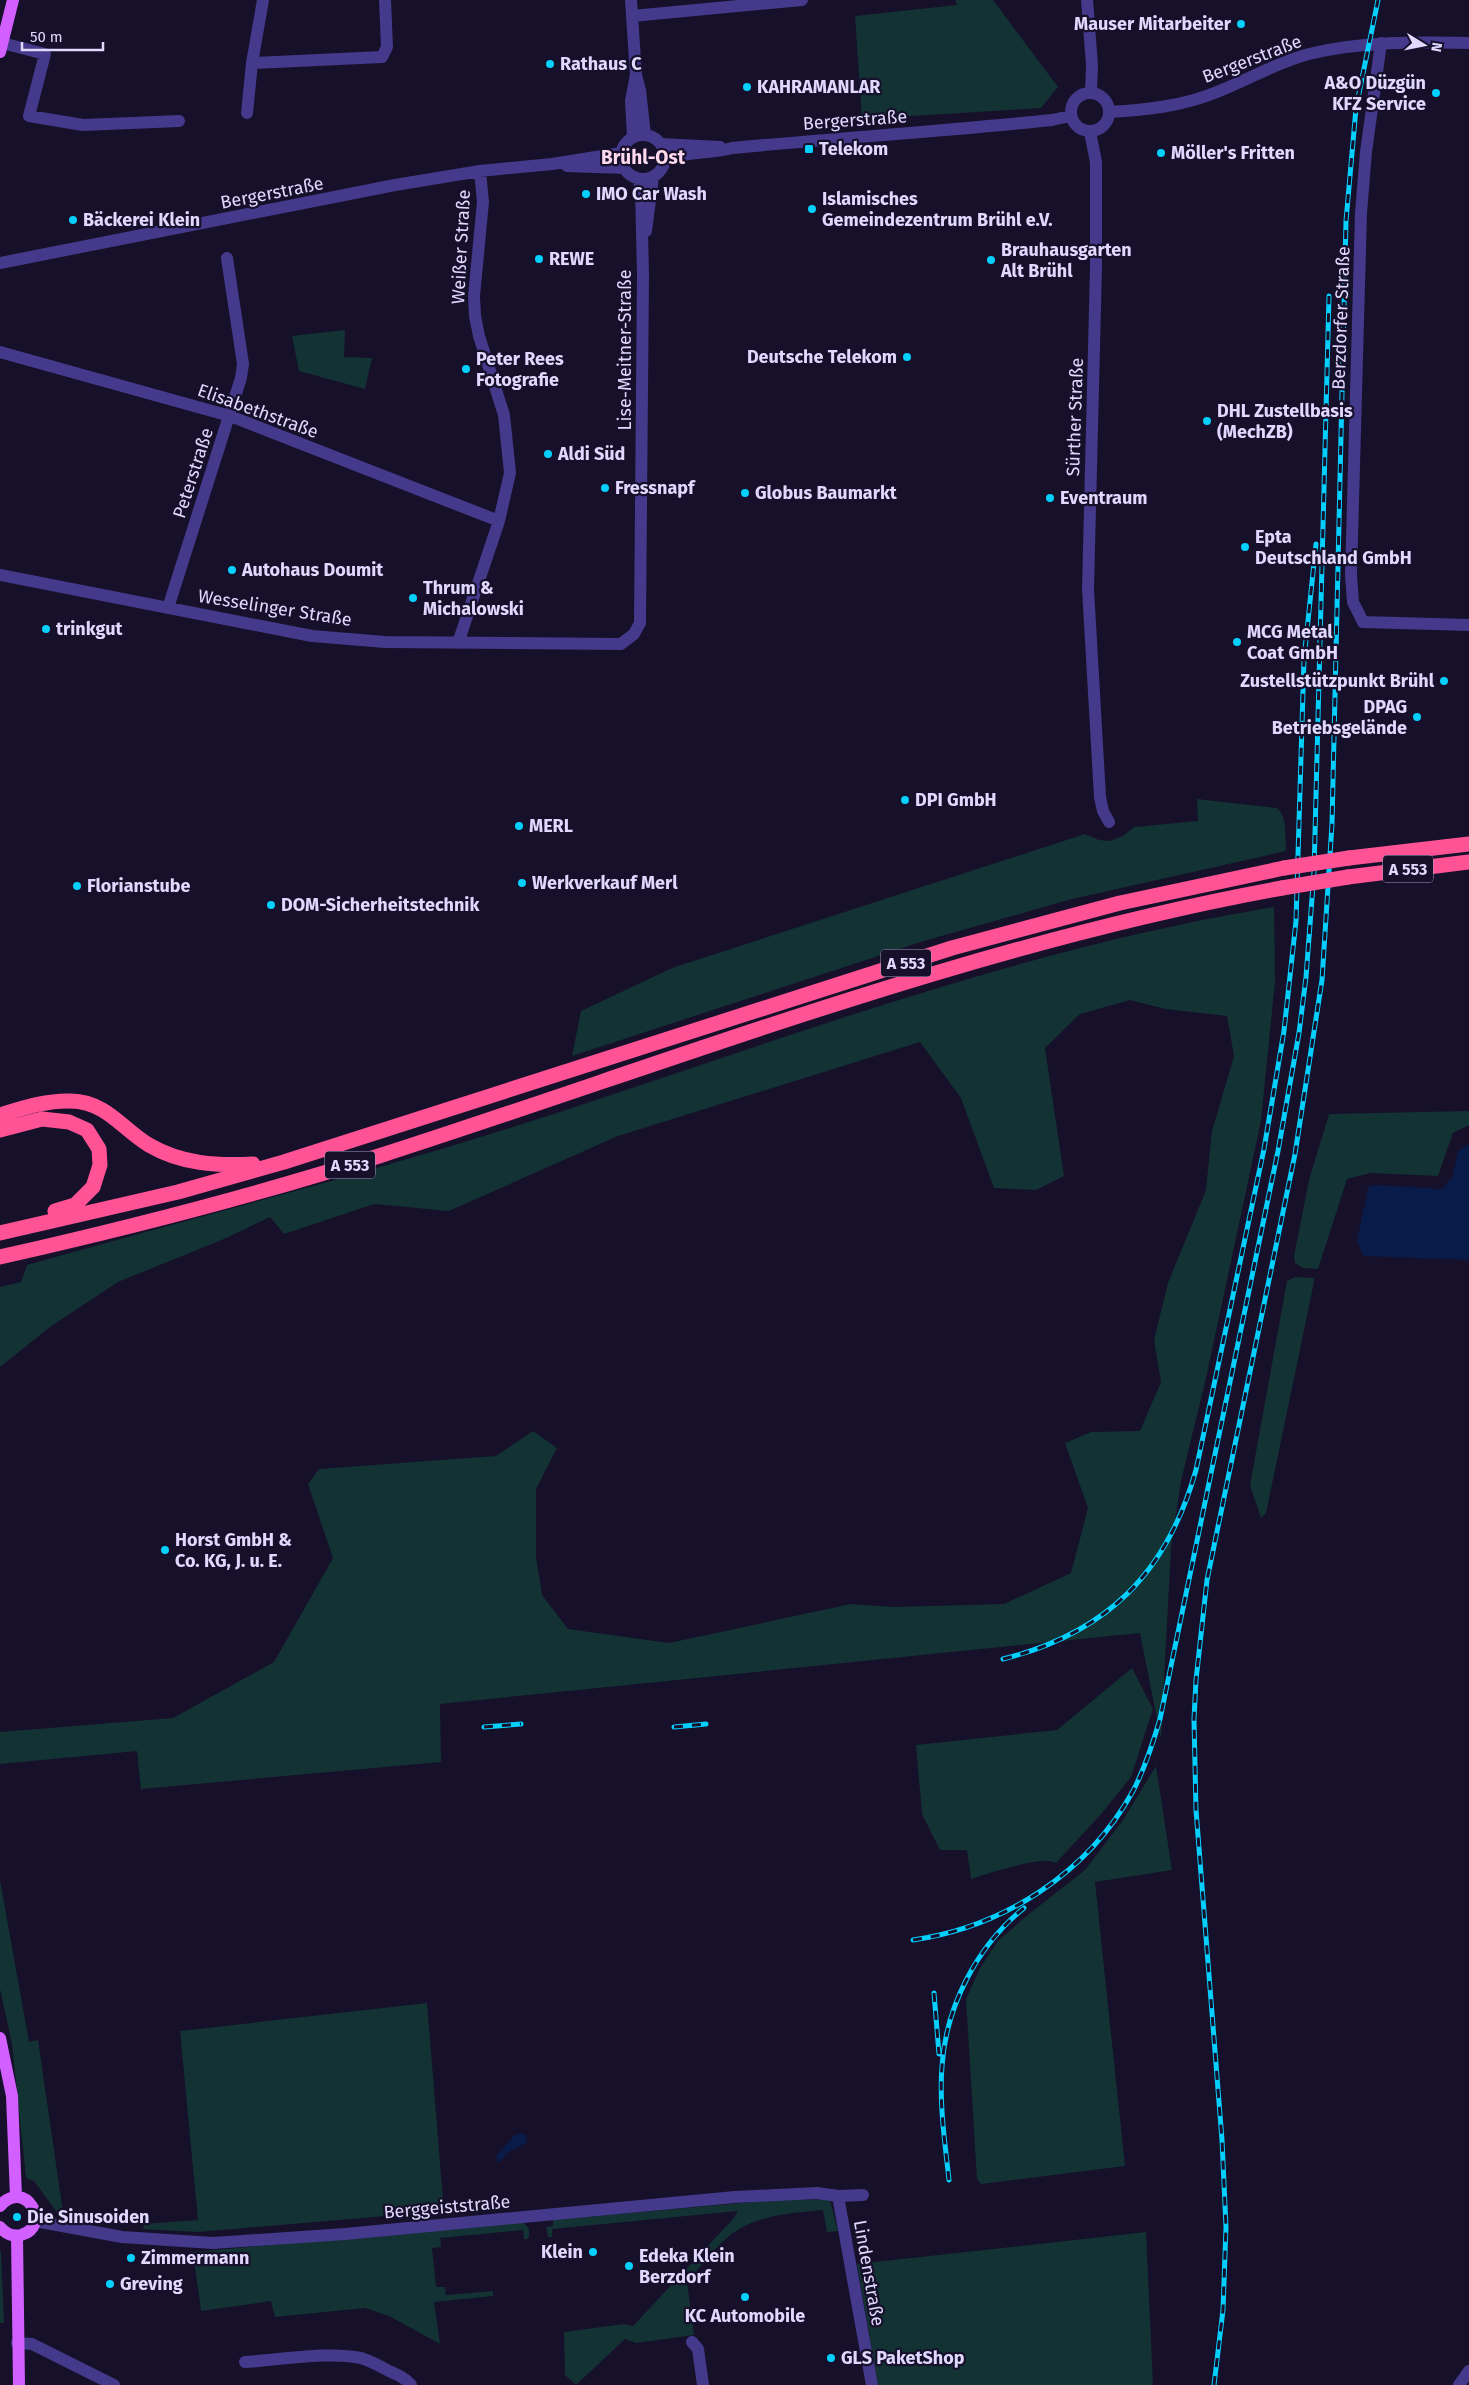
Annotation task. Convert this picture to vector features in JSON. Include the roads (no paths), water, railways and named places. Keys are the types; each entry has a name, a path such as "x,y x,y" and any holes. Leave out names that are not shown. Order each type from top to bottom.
{"highway":[{"name":"A 553","path":"0,1231 178,1192 284,1162 961,946 1120,903 1284,868 1349,858 1469,844"},
{"name":"A 553","path":"0,1257 119,1231 379,1156 790,1019 990,957 1146,916 1282,888 1348,877 1469,862"},
{"path":"0,1115 43,1103 72,1101 104,1109 148,1145 178,1159 228,1165 284,1162"},
{"path":"0,1130 42,1119 69,1122 87,1130 99,1149 100,1166 93,1187 74,1205 0,1231"}],"main road":[{"path":"1,48 13,0"},
{"path":"0,2038 12,2096 16,2197"},
{"path":"0,2206 9,2198 16,2197 26,2200 31,2204 36,2214 35,2221 28,2232 17,2236 4,2232 0,2227"},
{"path":"17,2236 19,2385"}],"street":[{"path":"247,113 252,63 263,0"},
{"path":"252,63 382,57 388,47 385,0"},
{"path":"630,0 636,75 640,90 639,136 628,141 621,153 624,168 638,179 653,176 660,171 665,161 661,144"},
{"path":"632,16 802,0"},
{"path":"1087,0 1092,65 1091,93"},
{"name":"Bergerstraße","path":"1109,112 1151,108 1184,102 1216,92 1308,54 1381,42 1469,42"},
{"name":"Berzdorfer Straße","path":"1381,42 1366,152 1361,213 1351,575 1353,602 1363,622 1469,625"},
{"path":"1,48 45,54 29,116 83,125 179,121"},
{"path":"1091,93 1102,97 1106,102 1109,112 1107,122 1103,127 1090,132 1077,128 1070,116 1070,110 1076,98 1091,93"},
{"name":"Bergerstraße","path":"665,161 676,156 716,152 732,148 859,136 936,132 1052,120 1070,116"},
{"name":"Sürther Straße","path":"1090,132 1096,162 1096,267 1088,589 1100,797 1103,811 1109,822"},
{"name":"Bergerstraße","path":"639,136 652,136 661,144 732,148"},
{"name":"Bergerstraße","path":"0,263 387,186 480,170 552,164 621,153"},
{"name":"Bergerstraße","path":"552,164 624,168"},
{"name":"Weißer Straße","path":"458,643 499,521 510,473 504,414 479,336 475,316 474,296 483,202 480,170"},
{"name":"Lise-Meitner-Straße","path":"643,246 648,224 653,176"},
{"name":"Lise-Meitner-Straße","path":"634,634 640,623 641,572 643,246 641,188 638,179"},
{"name":"Peterstraße","path":"168,608 241,378 243,364 227,258"},
{"name":"Elisabethstraße","path":"0,352 230,416 499,521"},
{"name":"Wesselinger Straße","path":"0,575 312,636 384,642 606,645 622,644 634,634"},
{"name":"Berggeiststraße","path":"35,2221 122,2237 214,2243 345,2234 735,2197 816,2193 838,2196 863,2195"},
{"name":"Lindenstraße","path":"838,2196 872,2385"},
{"path":"692,2342 698,2350 703,2385"},
{"path":"17,2343 32,2344 114,2385"},
{"path":"246,2362 352,2357 364,2359 384,2368 406,2379 411,2385"},
{"path":"1459,2385 1469,2371"}],"water":[{"path":"1469,1144 1469,1260 1363,1256 1357,1241 1368,1187 1376,1185 1442,1189 1453,1176 1458,1151"},
{"path":"523,2133 527,2137 526,2143 507,2153 500,2162 497,2162 497,2155 515,2135"}],"railway":[{"path":"1214,2385 1223,2310 1226,2227 1222,2140 1196,1810 1194,1719 1196,1680 1207,1580 1295,1154 1322,980 1332,824 1346,221 1356,108 1378,0"},
{"path":"913,1940 947,1933 979,1923 1011,1909 1068,1871 1092,1847 1114,1820 1133,1791 1160,1719 1278,1151 1299,1033 1306,977 1314,872 1329,296"},
{"path":"1003,1659 1040,1648 1073,1633 1102,1615 1128,1593 1150,1568 1168,1539 1184,1507 1196,1470 1264,1149 1284,1031 1296,921 1304,659 1316,544"},
{"path":"484,1727 521,1724"},
{"path":"674,1727 706,1724"},
{"path":"949,2180 941,2080 950,2021 957,2000 978,1959 1007,1923 1024,1908"},
{"path":"934,1993 939,2054"}],"place":[{"name":"Mauser Mitarbeiter","path":"1241,24"},
{"name":"Rathaus C","path":"550,64"},
{"name":"KAHRAMANLAR","path":"747,87"},
{"name":"A&O Düzgün KFZ Service","path":"1436,93"},
{"name":"Telekom","path":"809,149"},
{"name":"Möller's Fritten","path":"1161,153"},
{"name":"IMO Car Wash","path":"586,194"},
{"name":"Islamisches Gemeindezentrum Brühl e.V.","path":"812,209"},
{"name":"Bäckerei Klein","path":"73,220"},
{"name":"REWE","path":"539,259"},
{"name":"Brauhausgarten Alt Brühl","path":"991,260"},
{"name":"Deutsche Telekom","path":"907,357"},
{"name":"Peter Rees Fotografie","path":"466,369"},
{"name":"DHL Zustellbasis (MechZB)","path":"1207,421"},
{"name":"Aldi Süd","path":"548,454"},
{"name":"Fressnapf","path":"605,488"},
{"name":"Globus Baumarkt","path":"745,493"},
{"name":"Eventraum","path":"1050,498"},
{"name":"Epta Deutschland GmbH","path":"1245,547"},
{"name":"Autohaus Doumit","path":"232,570"},
{"name":"Thrum & Michalowski","path":"413,598"},
{"name":"trinkgut","path":"46,629"},
{"name":"MCG Metal Coat GmbH","path":"1237,642"},
{"name":"Zustellstützpunkt Brühl","path":"1444,681"},
{"name":"DPAG Betriebsgelände","path":"1417,717"},
{"name":"DPI GmbH","path":"905,800"},
{"name":"MERL","path":"519,826"},
{"name":"Werkverkauf Merl","path":"522,883"},
{"name":"Florianstube","path":"77,886"},
{"name":"DOM-Sicherheitstechnik","path":"271,905"},
{"name":"Horst GmbH & Co. KG, J. u. E.","path":"165,1550"},
{"name":"Die Sinusoiden","path":"17,2217"},
{"name":"Klein","path":"593,2252"},
{"name":"Zimmermann","path":"131,2258"},
{"name":"Edeka Klein Berzdorf","path":"629,2266"},
{"name":"Greving","path":"110,2284"},
{"name":"KC Automobile","path":"745,2297"},
{"name":"GLS PaketShop","path":"831,2358"}],"district":[{"name":"Brühl-Ost","path":"643,157"}]}
